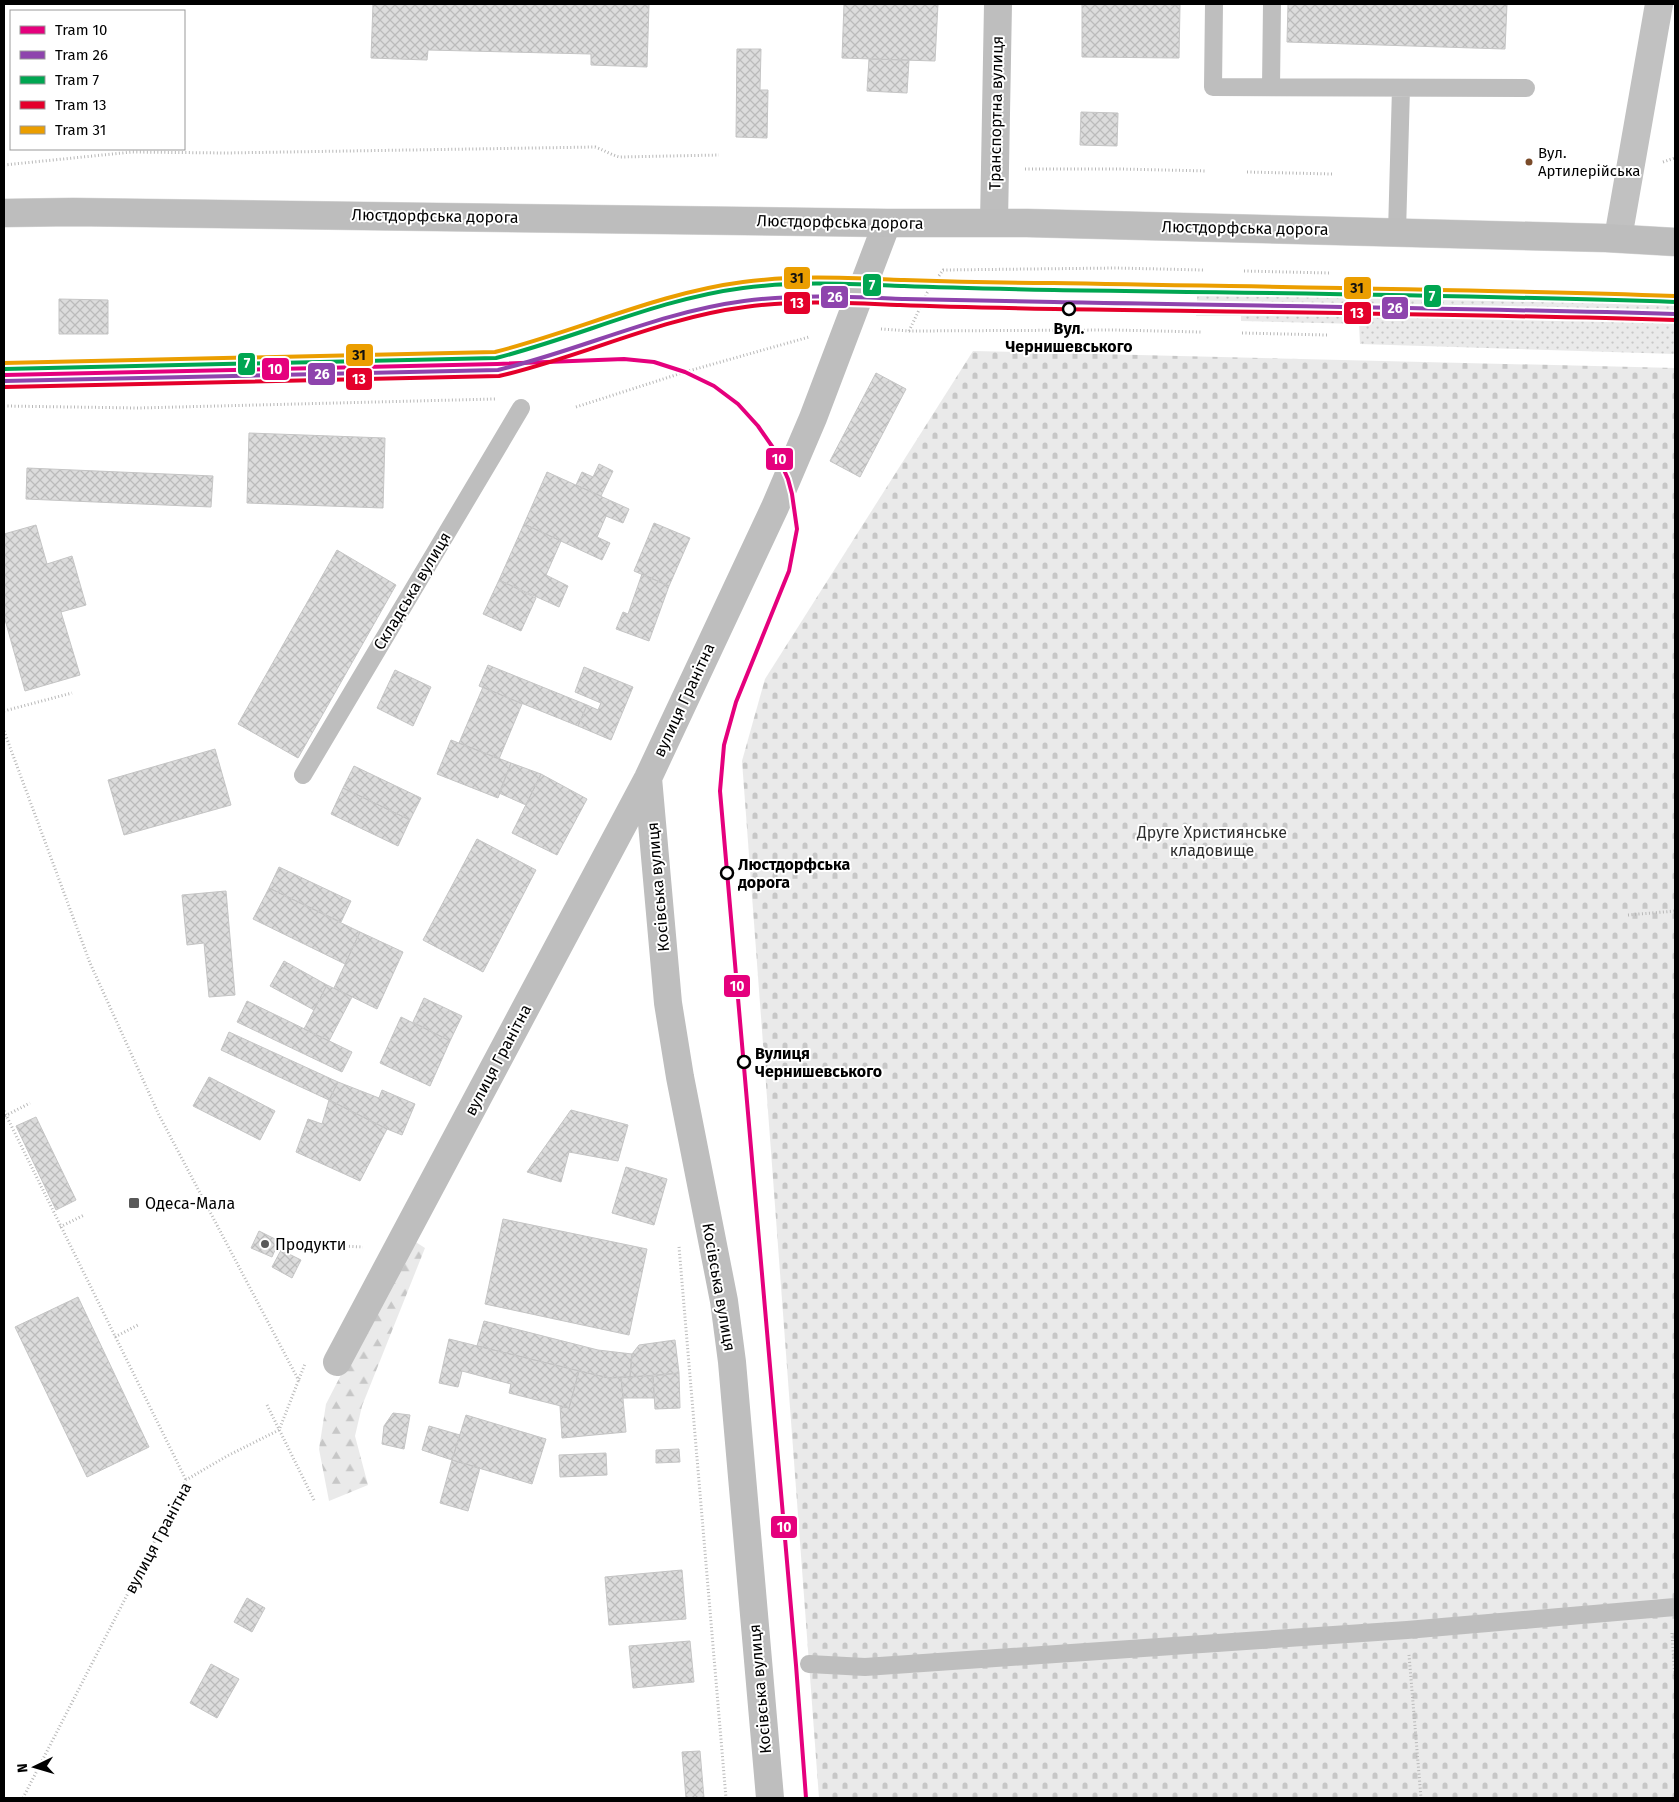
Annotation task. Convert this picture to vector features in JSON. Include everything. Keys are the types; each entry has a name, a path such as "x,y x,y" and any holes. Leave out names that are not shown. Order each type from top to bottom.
{"main road":[{"name":"Люстдорфська дорога","path":"4,213 73,212 887,223 994,222 1618,238 1675,242"}],"street":[{"name":"Транспортна вулиця","path":"994,222 998,4"},
{"path":"1618,238 1654,6"},
{"name":"вулиця Гранітна","path":"337,1362 648,778 775,507 813,418 887,223"},
{"name":"Косівська вулиця","path":"648,778 668,1003 680,1077 724,1301 732,1362 770,1798"}],"lane":[{"path":"1214,4 1214,87 1526,88"},
{"path":"1271,88 1272,4"},
{"path":"1397,232 1401,88"},
{"name":"Складська вулиця","path":"303,775 521,408"},
{"path":"808,1664 865,1667 1407,1630 1673,1607"}],"path":[{"path":"4,165 132,152 225,153 595,147 620,157 719,155"},
{"path":"994,169 1206,171"},
{"path":"1246,172 1332,174"},
{"path":"1201,332 1114,330 909,331 927,293 943,270 1116,268 1203,270"},
{"path":"1244,271 1330,273"},
{"path":"576,407 685,372 848,326"},
{"path":"1242,334 1327,336"},
{"path":"4,406 138,408 502,398 521,408"},
{"path":"4,711 72,693"},
{"path":"4,731 90,963 160,1115 299,1381"},
{"path":"1628,915 1675,911"},
{"path":"5,1116 30,1103"},
{"path":"4,1111 186,1480"},
{"path":"60,1227 84,1215"},
{"path":"278,1243 365,1247"},
{"path":"115,1337 138,1325"},
{"path":"280,1430 312,1348 337,1362"},
{"path":"267,1405 314,1500"},
{"name":"вулиця Гранітна","path":"23,1798 186,1480 227,1456 280,1430"},
{"path":"1673,1607 1675,1680"},
{"path":"1407,1630 1421,1798"}],"green space":[{"path":"1198,284 1675,300 1675,354 1360,344 1359,324 1241,321 1241,316 1196,316"},
{"name":"Друге Християнське кладовище","path":"973,351 1675,368 1675,1798 819,1798 742,761 765,679"},
{"path":"411,1239 425,1248 362,1406 355,1436 368,1485 329,1501 319,1449 326,1404"}],"building":[{"path":"373,4 649,4 647,67 591,65 591,54 428,50 427,60 371,58"},
{"path":"844,4 938,4 935,61 842,58"},
{"path":"1082,4 1180,5 1179,58 1082,57"},
{"path":"1288,4 1507,4 1505,49 1287,42"},
{"path":"737,49 761,49 760,90 768,90 767,138 736,137"},
{"path":"869,59 909,60 907,93 867,91"},
{"path":"1081,112 1118,113 1117,146 1080,145"},
{"path":"59,299 108,300 108,334 59,334"},
{"path":"876,373 906,389 860,477 830,461"},
{"path":"249,433 385,438 383,508 247,503"},
{"path":"599,464 613,471 601,496 576,485 582,472 593,477"},
{"path":"27,468 213,476 211,507 26,499"},
{"path":"547,472 629,509 623,523 606,516 597,537 610,543 602,560 524,524"},
{"path":"654,523 690,538 669,586 634,571"},
{"path":"524,524 561,541 546,575 568,586 559,607 499,580"},
{"path":"36,525 47,564 72,556 86,605 61,612 80,675 25,691 4,616 4,534"},
{"path":"337,550 396,585 298,758 238,724"},
{"path":"642,574 669,586 649,641 616,629 623,612 628,614"},
{"path":"499,580 536,598 521,631 483,614"},
{"path":"488,665 587,705 578,726 479,686"},
{"path":"584,667 633,687 611,740 578,726 587,705 598,710 601,703 575,692"},
{"path":"395,670 431,687 413,726 377,708"},
{"path":"483,687 522,704 499,759 459,743"},
{"path":"451,740 511,763 498,798 437,774"},
{"path":"215,749 231,805 124,835 108,780"},
{"path":"511,763 541,774 526,805 499,793"},
{"path":"354,766 421,798 410,820 343,788"},
{"path":"541,774 587,799 557,855 512,833"},
{"path":"343,788 410,820 398,846 331,814"},
{"path":"477,839 536,870 483,972 423,940"},
{"path":"279,867 351,901 341,922 269,888"},
{"path":"269,888 360,932 345,964 253,919"},
{"path":"226,891 235,995 209,997 204,943 187,945 182,895"},
{"path":"360,932 403,952 377,1009 334,988"},
{"path":"284,961 327,985 314,1010 270,986"},
{"path":"327,985 352,997 329,1041 304,1029"},
{"path":"424,998 462,1016 450,1041 413,1022"},
{"path":"247,1001 352,1052 342,1072 237,1022"},
{"path":"401,1017 450,1041 430,1086 380,1063"},
{"path":"229,1032 338,1082 329,1100 221,1050"},
{"path":"209,1077 275,1111 260,1140 193,1106"},
{"path":"338,1082 379,1098 382,1090 415,1104 402,1135 329,1100"},
{"path":"329,1100 387,1129 360,1181 296,1152 308,1119 322,1124"},
{"path":"571,1110 628,1125 618,1161 569,1152 561,1182 527,1172"},
{"path":"36,1117 76,1200 56,1210 16,1126"},
{"path":"626,1167 667,1179 654,1225 612,1213"},
{"path":"503,1219 647,1249 629,1335 485,1304"},
{"name":"Продукти","path":"259,1231 279,1241 272,1257 251,1248"},
{"path":"281,1250 301,1260 292,1278 272,1267"},
{"path":"78,1297 149,1447 87,1477 15,1327"},
{"path":"484,1321 598,1350 632,1354 630,1377 609,1378 477,1346"},
{"path":"449,1339 579,1371 569,1408 509,1393 511,1384 462,1371 458,1387 439,1383"},
{"path":"675,1340 679,1373 630,1377 632,1354 639,1345"},
{"path":"579,1371 609,1378 621,1377 626,1432 562,1438 560,1406 569,1408"},
{"path":"679,1373 680,1408 655,1409 653,1376"},
{"path":"653,1376 654,1398 623,1398 621,1377"},
{"path":"393,1413 410,1415 404,1449 382,1444 384,1426"},
{"path":"466,1415 546,1439 532,1484 452,1460"},
{"path":"429,1426 460,1435 452,1460 422,1450"},
{"path":"679,1449 680,1462 656,1463 656,1450"},
{"path":"606,1453 607,1475 560,1477 559,1455"},
{"path":"452,1460 480,1468 468,1511 440,1503"},
{"path":"682,1570 686,1619 609,1625 605,1577"},
{"path":"247,1598 265,1608 252,1632 234,1622"},
{"path":"690,1641 694,1682 633,1688 629,1646"},
{"path":"211,1664 239,1679 217,1718 190,1703"},
{"path":"700,1751 704,1798 686,1798 682,1752"}],"tram line":[{"name":"31","path":"4,363 495,352 649,303 711,287 783,278 1675,296"},
{"name":"7","path":"4,369 496,358 649,309 711,293 783,284 1675,302"},
{"name":"26","path":"4,381 498,370 529,362 651,322 713,306 784,297 1675,314"},
{"name":"13","path":"4,387 499,376 713,312 783,303 1675,320"},
{"name":"10","path":"4,375 497,364 624,359 654,362 685,372 714,386 738,404 758,426 776,452 788,479 797,529 789,571 736,702 724,745 720,791 806,1798"}],"place":[{"name":"Вул. Артилерійська","path":"1529,162"},
{"name":"Вул. Чернишевського","path":"1069,309"},
{"name":"Люстдорфська дорога","path":"727,873"},
{"name":"Вулиця Чернишевського","path":"744,1062"},
{"name":"Одеса-Мала","path":"134,1203"},
{"name":"Продукти","path":"265,1244"}]}
